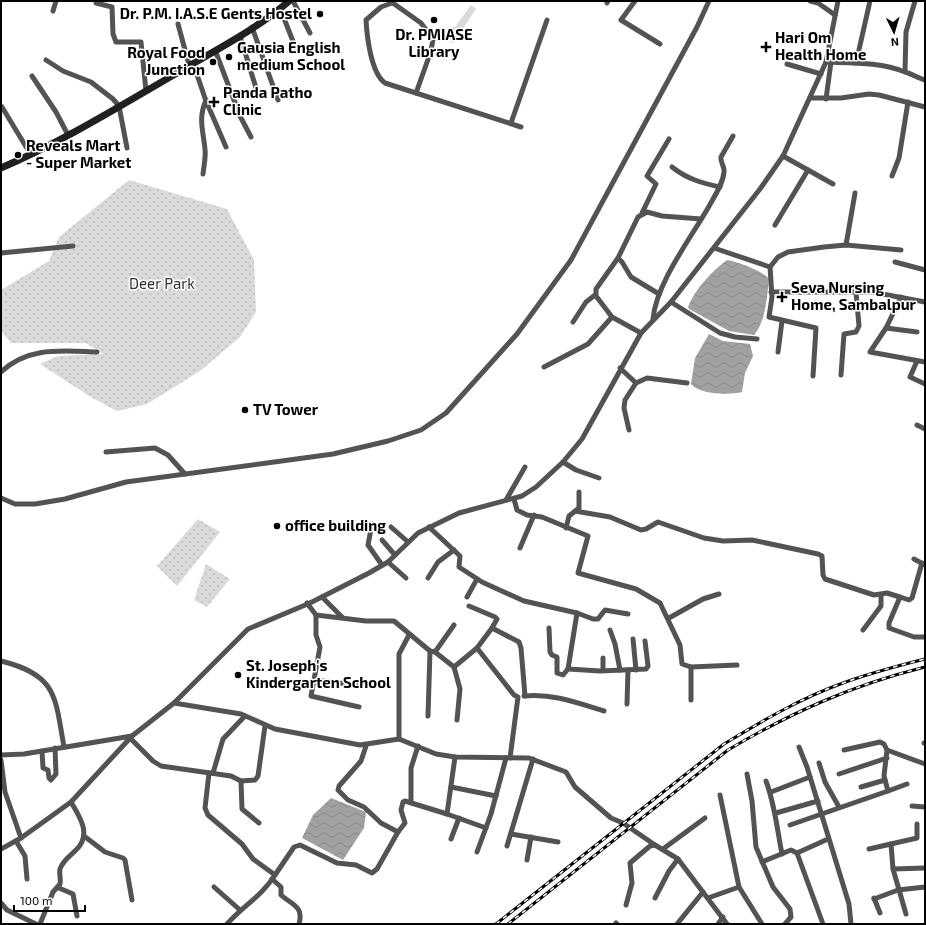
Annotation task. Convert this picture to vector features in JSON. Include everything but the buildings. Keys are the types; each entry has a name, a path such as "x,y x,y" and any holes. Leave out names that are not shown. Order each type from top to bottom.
{"main road":[{"path":"1,168 31,155 146,91 240,36 289,1"}],"street":[{"path":"52,11 56,1"},
{"path":"293,1 310,33"},
{"path":"635,1 621,20 660,44"},
{"path":"1,498 15,504 35,504 65,498 126,482 332,454 388,441 421,430 446,412 517,334 571,260 697,27 709,1"},
{"path":"810,1 818,3 835,15"},
{"path":"826,99 828,62 838,1"},
{"path":"856,63 870,1"},
{"path":"905,71 906,32 915,1"},
{"path":"416,93 431,51 433,39 421,24 391,2 381,7 366,20 376,74 380,80 385,83 416,93 521,126"},
{"path":"96,3 112,7 113,34 116,42 141,42 146,91"},
{"path":"280,8 296,49"},
{"path":"511,123 546,20"},
{"path":"178,24 191,64 226,147"},
{"path":"252,27 278,100"},
{"path":"240,36 256,88"},
{"path":"215,50 240,116 251,137"},
{"path":"46,60 69,74 91,82 109,95 119,106 127,148"},
{"path":"828,62 856,63 905,71 925,80"},
{"path":"1,849 18,840 71,802 131,737 174,703 248,629 322,597 388,562 418,533 459,512 514,499 536,487 563,462 582,439 620,368 641,333 671,302 714,248 783,156 828,62"},
{"path":"788,64 821,74"},
{"path":"32,76 56,112 68,135"},
{"path":"810,98 826,99 869,94 925,107"},
{"path":"203,174 206,153 201,122 201,112 206,100"},
{"path":"892,176 899,158 908,102"},
{"path":"2,107 31,155"},
{"path":"653,319 654,309 659,294 676,261 720,187 724,171 720,157 733,136"},
{"path":"573,322 586,302 595,294 596,288 618,258 638,217 642,213 656,184 648,176 669,140"},
{"path":"783,156 833,184"},
{"path":"672,167 698,182 720,187"},
{"path":"775,225 808,170"},
{"path":"846,245 854,193"},
{"path":"642,213 646,212 662,216 701,219"},
{"path":"814,376 816,328 769,317 771,292 770,267 778,257 788,252 846,245 901,250"},
{"path":"1,253 74,246"},
{"path":"714,248 770,267"},
{"path":"618,258 631,277 659,294"},
{"path":"895,262 925,270"},
{"path":"771,292 856,292 892,295 925,302"},
{"path":"841,375 844,334 856,332 860,326 856,292"},
{"path":"595,294 612,317 641,333"},
{"path":"900,297 886,328 870,352 925,362"},
{"path":"671,302 720,333 735,337 757,339"},
{"path":"544,367 588,344 612,317"},
{"path":"778,352 782,321"},
{"path":"886,328 917,332"},
{"path":"1,372 22,357 38,352 60,350 97,352"},
{"path":"917,361 910,377 925,384"},
{"path":"620,368 636,383"},
{"path":"629,430 624,408 625,400 636,383 648,378 687,383"},
{"path":"917,425 925,429"},
{"path":"106,452 155,448 168,455 185,474"},
{"path":"563,462 576,470 599,478"},
{"path":"506,500 525,467"},
{"path":"566,528 569,516 580,504 580,492"},
{"path":"514,499 517,510 527,515 542,517 566,528 585,534 588,537 578,573 636,589 660,603 669,618 680,644 682,664 691,667 737,665"},
{"path":"575,511 610,517 642,530 658,522 704,538 723,540 752,540 818,554 822,556 823,575 825,579 874,595 887,593 909,600 912,598 923,564 914,560"},
{"path":"520,548 534,515"},
{"path":"372,524 368,545 382,565"},
{"path":"390,527 408,542"},
{"path":"429,527 460,556 459,567 477,579 524,600 596,619 605,610 628,614"},
{"path":"382,540 395,555"},
{"path":"428,578 438,562 454,550"},
{"path":"388,562 406,578"},
{"path":"467,597 477,579"},
{"path":"669,618 703,599 719,594"},
{"path":"863,630 881,606 881,595"},
{"path":"322,597 342,617"},
{"path":"900,597 888,628 914,637 925,637"},
{"path":"308,603 316,615 316,635 320,647 311,695 313,698 358,707"},
{"path":"454,667 477,648 497,620 495,617 469,606"},
{"path":"549,628 550,652 552,655 557,657 557,673 563,675 568,669 577,613"},
{"path":"316,615 394,621 409,635 454,667 460,689 457,720"},
{"path":"428,716 433,652 454,626"},
{"path":"492,628 519,642 521,648 525,696"},
{"path":"610,630 615,644 620,670"},
{"path":"398,739 399,654 409,635"},
{"path":"633,639 636,670"},
{"path":"568,669 646,669 648,666 646,641"},
{"path":"477,648 514,695 518,697 525,696 568,699 604,711"},
{"path":"603,658 604,670"},
{"path":"1,661 28,669 49,686 56,700 64,747"},
{"path":"691,667 691,700"},
{"path":"627,704 628,670"},
{"path":"314,680 363,686"},
{"path":"477,852 508,758 518,697"},
{"path":"174,703 245,716 265,726 282,731 366,746 389,739 398,739 436,754 455,757 524,757 534,759 566,772 578,790 611,818 623,823 678,859 727,924"},
{"path":"245,716 223,739 211,773 205,808 208,815 242,844 253,859 273,877 281,887 283,897 292,902 299,911 301,917 299,924"},
{"path":"131,737 156,764 231,776 241,781 255,780 258,776 265,726"},
{"path":"1,755 24,754 131,737"},
{"path":"844,750 880,742 884,744 887,750 884,780 888,791"},
{"path":"366,746 363,758 338,790 348,800 364,807 382,823 398,832"},
{"path":"411,802 411,768 418,746"},
{"path":"799,746 818,801 828,839 849,904 851,924"},
{"path":"42,751 43,768 48,769 49,778 51,780 56,774 55,748"},
{"path":"887,750 925,764"},
{"path":"447,814 455,757"},
{"path":"839,774 887,758"},
{"path":"507,846 534,759"},
{"path":"1,760 3,792 18,840 25,856 26,879"},
{"path":"819,763 825,782 839,807"},
{"path":"747,774 752,801 755,840 762,862 775,890 790,909 791,917 785,924"},
{"path":"771,792 810,777"},
{"path":"861,787 884,780"},
{"path":"241,781 242,809 259,823"},
{"path":"766,781 771,792 776,813 775,820 782,854"},
{"path":"790,825 907,784"},
{"path":"451,787 496,796"},
{"path":"720,795 738,888 762,924"},
{"path":"776,813 818,801"},
{"path":"40,924 53,892 59,888 61,867 66,858 81,844 84,836 83,825 71,802"},
{"path":"227,924 240,910 260,895 294,847 300,845 336,863 356,865 374,873 405,821 401,807 403,802 411,802 486,828"},
{"path":"912,806 925,807"},
{"path":"451,839 459,818"},
{"path":"663,849 705,818"},
{"path":"869,849 915,839 919,833 917,824"},
{"path":"919,833 925,834"},
{"path":"511,834 558,842"},
{"path":"84,836 101,850 125,860 132,900"},
{"path":"527,860 530,838"},
{"path":"797,853 828,839"},
{"path":"891,844 893,869 906,914"},
{"path":"626,905 632,883 630,863 650,846 655,845"},
{"path":"762,862 791,850 797,853 823,924"},
{"path":"655,898 669,871 678,859"},
{"path":"893,869 925,868"},
{"path":"214,887 240,910"},
{"path":"880,913 874,898 898,890 925,887"},
{"path":"59,888 73,894 77,916"},
{"path":"708,898 738,888"},
{"path":"677,924 703,892"},
{"path":"1,903 7,910 36,924"},
{"path":"718,924 723,917"}],"green space":[{"path":"471,5 476,9 454,42 451,43 451,40 443,39 449,33 448,30 455,27"},
{"name":"Deer Park","path":"129,180 227,209 254,260 256,312 240,337 200,371 147,404 117,411 89,396 40,364 58,356 103,354 86,343 11,343 1,331 1,290 49,261 59,237"},
{"path":"198,519 220,532 177,586 157,566"},
{"path":"206,564 230,579 207,607 194,600"}],"water":[{"path":"727,260 750,267 762,273 769,279 767,300 763,316 754,335 729,331 689,309 688,307 704,281"},
{"path":"709,334 723,341 750,344 753,356 745,373 742,392 723,394 708,392 695,388 691,384 695,358"},
{"path":"331,798 366,812 364,828 343,860 302,838 313,815"}],"railway":[{"path":"496,924 724,744 782,710 827,689 853,679 925,659"},
{"path":"508,924 728,750 799,712 824,701 873,682 925,667"}],"place":[{"name":"Dr. P.M. I.A.S.E Gents Hostel","path":"320,14"},
{"name":"Dr. PMIASE Library","path":"434,20"},
{"name":"Hari Om Health Home","path":"766,47"},
{"name":"Gausia English medium School","path":"229,57"},
{"name":"Royal Food Junction","path":"213,62"},
{"name":"Panda Patho Clinic","path":"214,102"},
{"name":"Reveals Mart - Super Market","path":"18,155"},
{"name":"Seva Nursing Home, Sambalpur","path":"782,297"},
{"name":"TV Tower","path":"245,410"},
{"name":"office building","path":"277,526"},
{"name":"St. Joseph's Kindergarten School","path":"238,675"}]}
